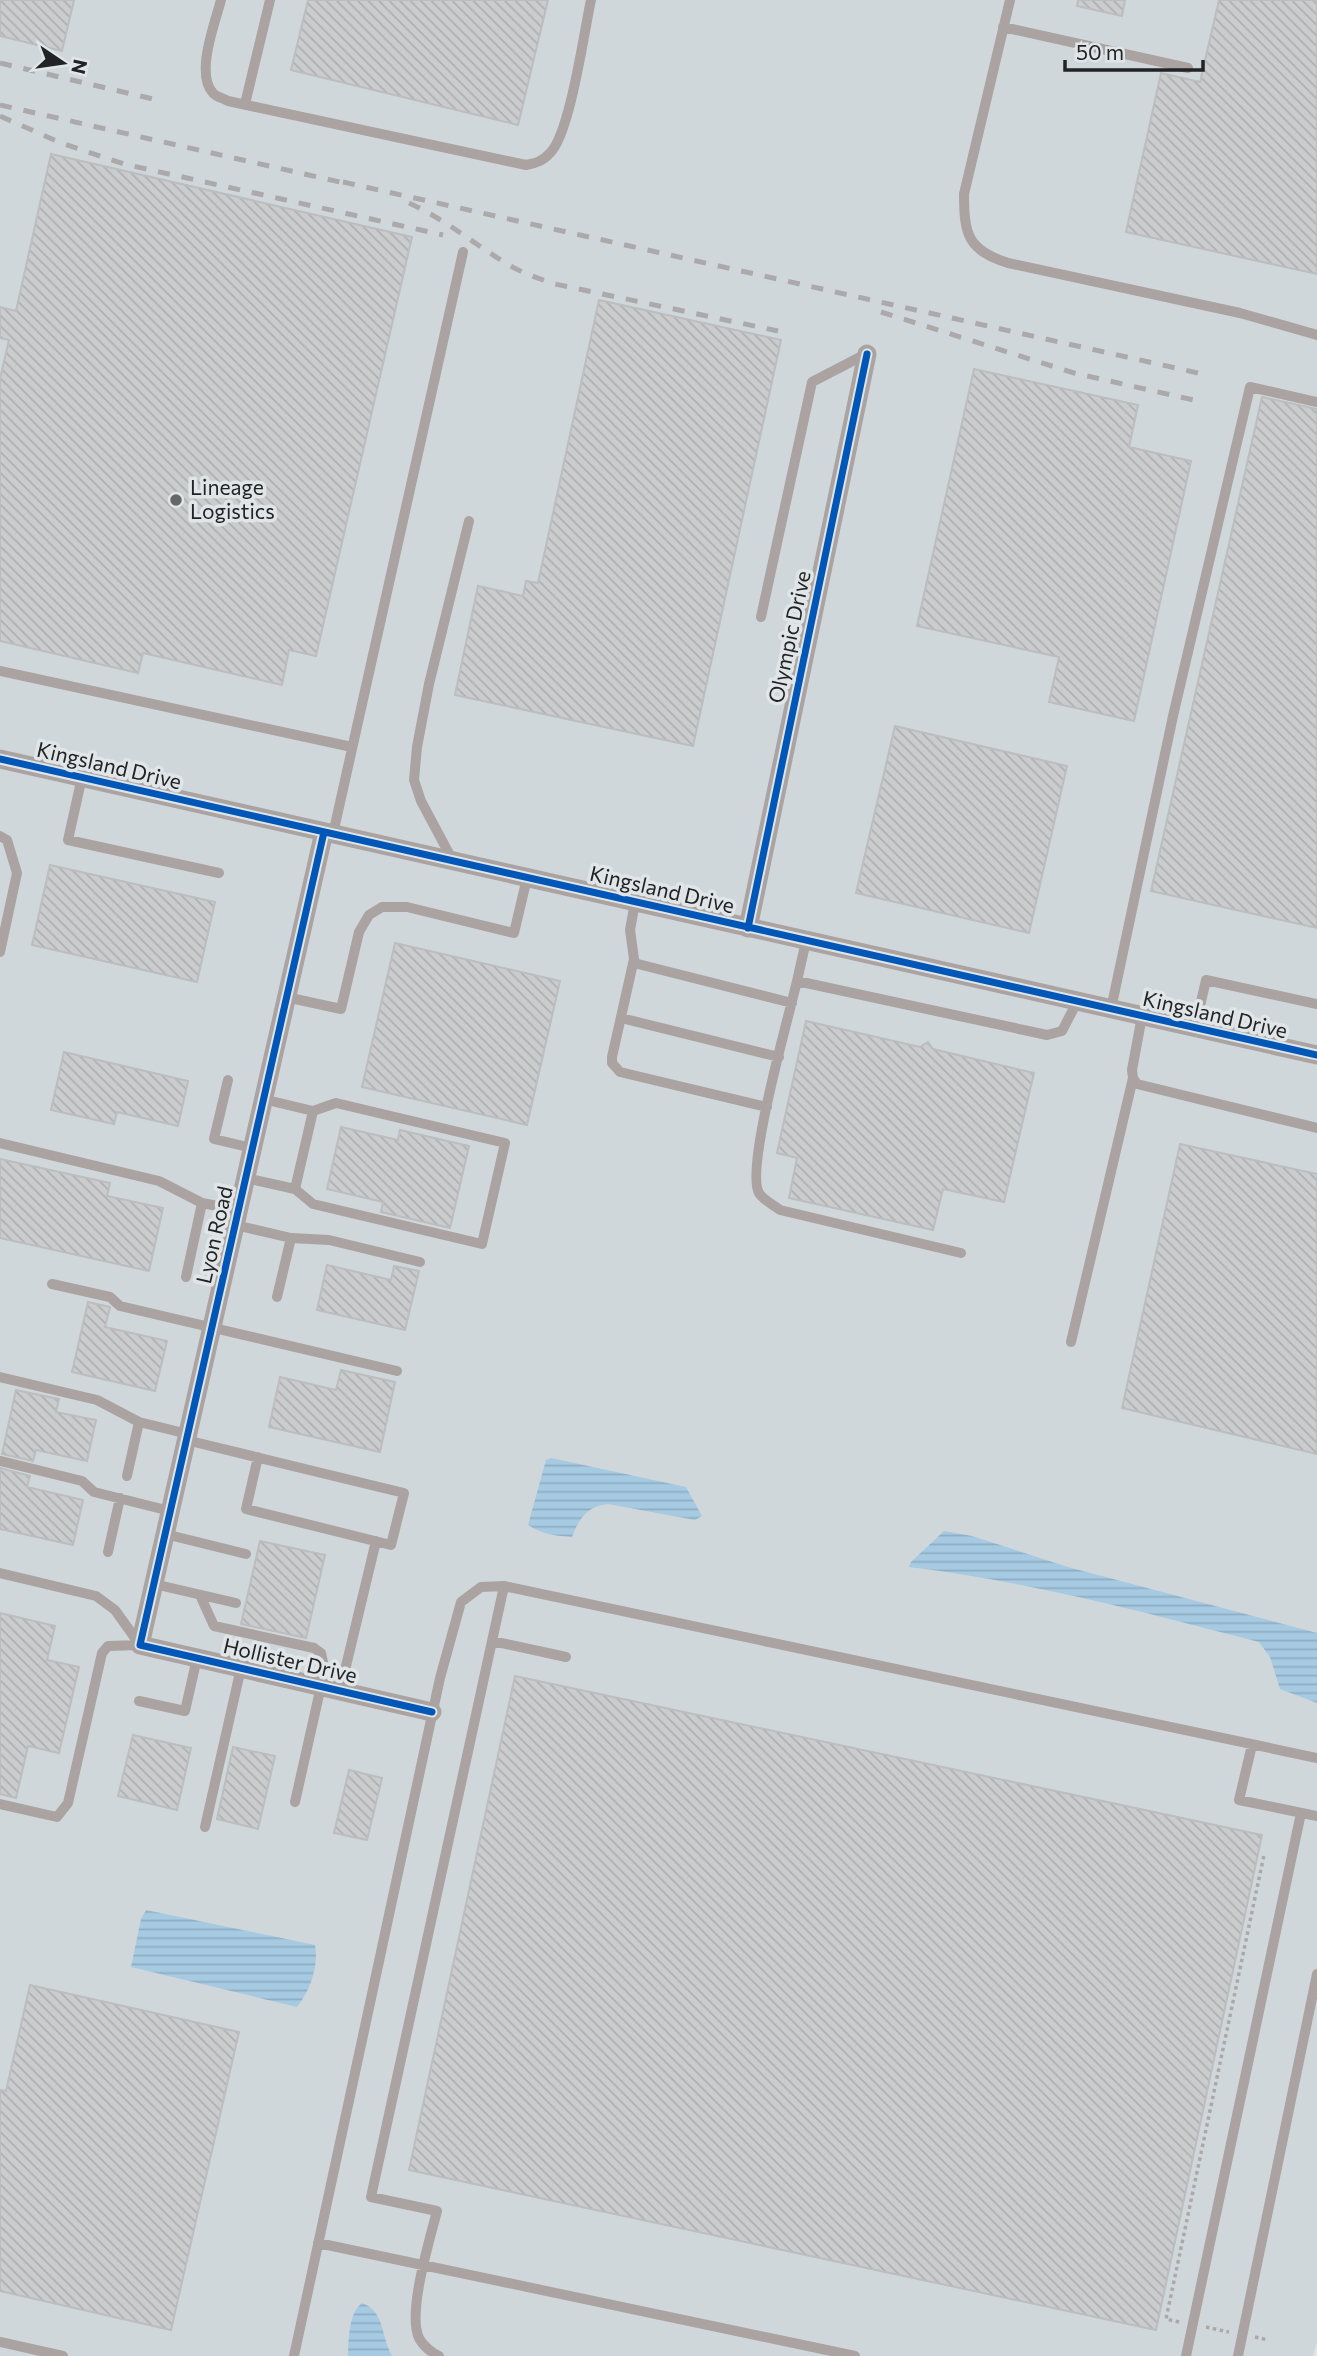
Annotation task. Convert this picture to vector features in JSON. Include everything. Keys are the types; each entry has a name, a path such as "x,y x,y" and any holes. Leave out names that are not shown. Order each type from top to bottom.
{"street":[{"name":"Olympic Drive","path":"748,928 867,354"},
{"name":"Kingsland Drive","path":"0,759 1317,1055"},
{"name":"Lyon Road","path":"140,1645 286,997 328,833"},
{"name":"Hollister Drive","path":"140,1645 432,1712"}],"lane":[{"path":"221,0 205,65 205,80 214,94 228,101 526,165 541,162 552,152 564,132 591,0"},
{"path":"245,104 270,0"},
{"path":"1010,0 964,194 964,220 973,244 987,256 1008,263 1240,313 1317,335"},
{"path":"1003,27 1188,68"},
{"path":"328,833 352,747 463,252"},
{"path":"761,617 812,382 867,354"},
{"path":"1111,1009 1173,716 1250,387 1317,402"},
{"path":"453,861 421,801 414,780 417,747 429,684 470,521"},
{"path":"0,671 352,747"},
{"path":"82,777 68,840 219,873"},
{"path":"0,836 7,840 17,873 0,952"},
{"path":"286,997 341,1009 359,932 369,915 382,907 407,907 514,933 527,878"},
{"path":"635,902 630,930 634,963 612,1062 620,1072 767,1107"},
{"path":"806,941 760,1135 754,1176 760,1194 780,1210 961,1253"},
{"path":"634,963 792,1003"},
{"path":"1195,1028 1206,980 1317,1004"},
{"path":"797,981 1047,1035 1062,1031 1077,1002"},
{"path":"1071,1342 1133,1078 1132,1070 1142,1016"},
{"path":"621,1018 779,1057"},
{"path":"1133,1078 1137,1084 1147,1088 1317,1128"},
{"path":"228,1080 214,1139 252,1148"},
{"path":"246,1178 295,1189 313,1204 482,1244 505,1143 336,1103 313,1111 263,1099"},
{"path":"295,1189 313,1111"},
{"path":"0,1143 159,1181 202,1203 291,1238 330,1240 421,1262"},
{"path":"186,1277 202,1203"},
{"path":"277,1297 291,1238"},
{"path":"52,1284 110,1297 120,1306 397,1371"},
{"path":"0,1377 97,1400 139,1422 187,1437 404,1493 391,1545 246,1509 258,1457"},
{"path":"127,1476 139,1422"},
{"path":"1,1461 82,1481 94,1492 170,1511"},
{"path":"108,1552 120,1499"},
{"path":"165,1535 246,1554"},
{"path":"295,1802 327,1687 376,1541"},
{"path":"0,1573 96,1596 115,1609 140,1645"},
{"path":"154,1584 236,1603"},
{"path":"439,2356 432,2353 420,2339 415,2320 437,2211 371,2197 504,1586"},
{"path":"294,2356 432,1712 461,1602 481,1587 504,1586 1317,1758"},
{"path":"200,1595 214,1626 314,1648 321,1653 327,1687"},
{"path":"492,1641 566,1657"},
{"path":"0,1804 57,1817 64,1811 102,1653 108,1646 140,1645"},
{"path":"139,1701 185,1711 197,1658"},
{"path":"205,1827 241,1668"},
{"path":"1252,1745 1239,1800 1317,1816"},
{"path":"1186,2356 1301,1813"},
{"path":"1238,2356 1317,1974"},
{"path":"318,2243 855,2356"},
{"path":"0,2342 63,2356"}],"path":[{"path":"1184,2323 1166,2319 1264,1855"},
{"path":"1204,2327 1236,2333"},
{"path":"1255,2337 1268,2340"}],"shaded area":[{"path":"0,0 1317,0 1317,2343 1313,2356 0,2356"}],"water":[{"path":"551,1458 686,1487 702,1516 695,1520 608,1504 595,1507 585,1514 572,1537 538,1531 528,1525 546,1460"},
{"path":"944,1531 972,1536 1068,1567 1317,1633 1317,1703 1280,1689 1270,1657 1259,1642 1041,1589 909,1567"},
{"path":"146,1910 315,1945 314,1970 306,1994 297,2007 131,1967 141,1919"},
{"path":"362,2303 379,2318 392,2356 348,2356 352,2320"}],"building":[{"path":"0,0 74,0 62,51 0,36"},
{"path":"308,0 548,0 518,125 291,70"},
{"path":"1078,0 1125,0 1122,16 1077,6"},
{"path":"1219,0 1317,0 1317,274 1126,232 1161,73 1200,82"},
{"name":"Lineage Logistics","path":"51,154 412,237 316,656 289,650 282,685 143,653 138,673 0,641 0,379 9,340 0,338 0,307 16,311"},
{"path":"599,300 781,340 693,746 455,695 478,586 523,596 526,581 538,583"},
{"path":"974,369 1138,405 1129,447 1191,461 1134,721 1049,702 1059,657 917,626"},
{"path":"1262,397 1317,409 1317,928 1151,891"},
{"path":"895,726 1067,766 1029,933 856,893"},
{"path":"50,865 215,902 197,982 32,945"},
{"path":"395,943 560,981 527,1125 362,1087"},
{"path":"806,1021 920,1047 928,1042 933,1049 1034,1073 1004,1202 943,1189 933,1230 789,1198 797,1158 777,1153"},
{"path":"64,1052 188,1081 178,1126 117,1112 114,1124 51,1110"},
{"path":"341,1127 398,1140 400,1130 469,1146 450,1228 381,1212 383,1202 327,1189"},
{"path":"1180,1144 1317,1174 1317,1454 1122,1408"},
{"path":"0,1159 110,1183 107,1196 163,1208 149,1271 0,1238"},
{"path":"327,1265 391,1280 394,1266 419,1271 405,1330 317,1310"},
{"path":"88,1302 110,1307 105,1327 167,1341 155,1391 72,1372"},
{"path":"341,1370 395,1382 380,1452 269,1427 280,1377 336,1390"},
{"path":"16,1390 59,1399 56,1412 96,1420 87,1461 36,1450 33,1461 2,1454"},
{"path":"0,1468 30,1476 27,1487 83,1500 73,1545 0,1529"},
{"path":"260,1541 325,1555 306,1638 241,1624"},
{"path":"0,1613 55,1626 47,1660 79,1667 59,1753 28,1746 16,1798 0,1794"},
{"path":"515,1676 1262,1835 1156,2330 409,2170"},
{"path":"133,1735 191,1748 177,1810 118,1796"},
{"path":"233,1747 275,1756 258,1829 217,1819"},
{"path":"349,1770 382,1778 367,1840 334,1833"},
{"path":"30,1985 239,2032 171,2330 0,2291 0,2090 6,2091"}],"railway":[{"path":"0,63 157,100"},
{"path":"0,105 353,185"},
{"path":"0,116 61,143 124,164 443,235"},
{"path":"343,182 1207,375"},
{"path":"409,203 510,266 555,284 778,331"},
{"path":"881,312 1074,373 1198,401"}],"cycle path":[{"path":"748,928 867,354"},
{"path":"0,759 1317,1055"},
{"path":"324,832 140,1645 432,1712"}],"place":[{"name":"Lineage Logistics","path":"176,500"}]}
